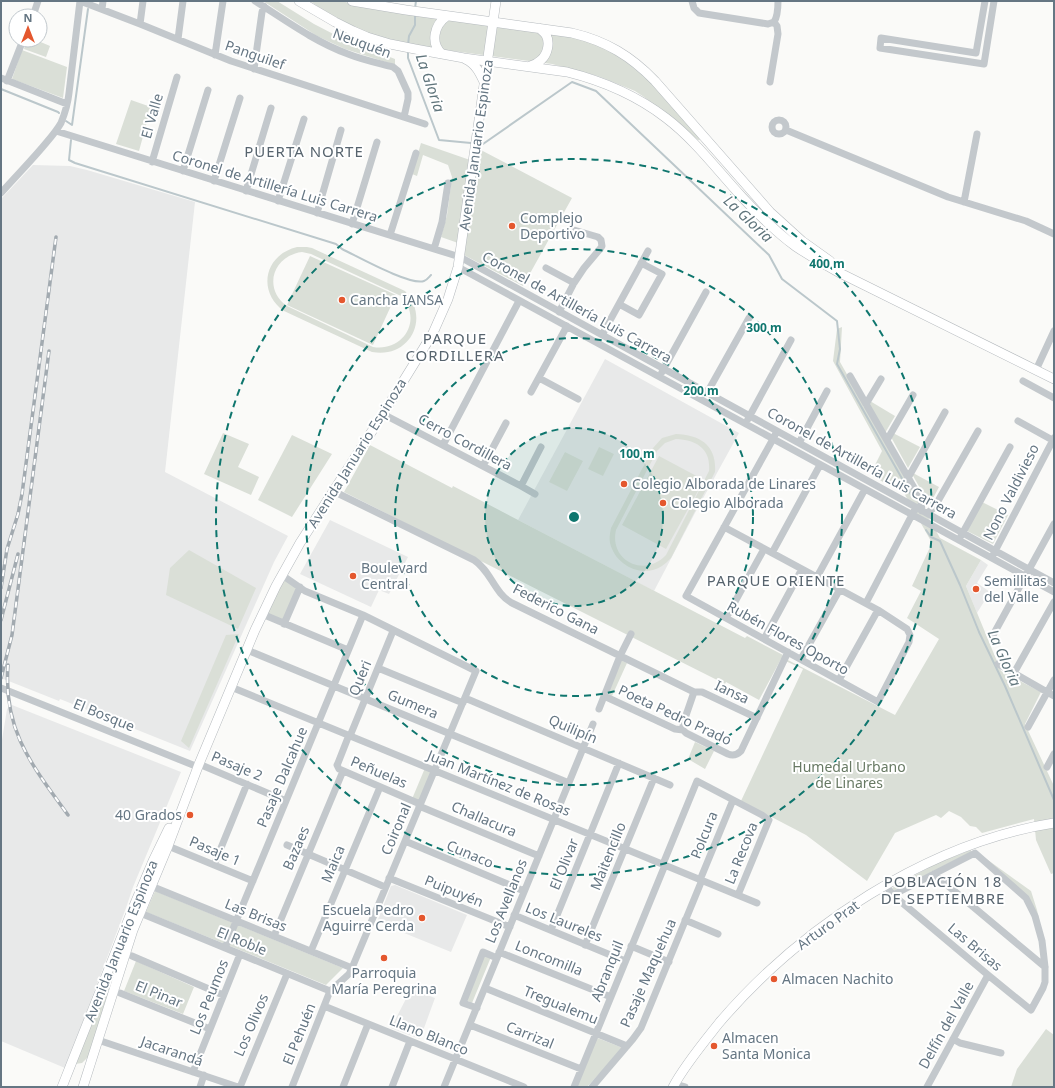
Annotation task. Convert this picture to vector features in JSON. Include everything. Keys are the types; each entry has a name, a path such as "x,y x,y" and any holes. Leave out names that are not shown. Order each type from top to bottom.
{"main road":[{"path":"299,1 335,22 366,37 402,47 464,58 556,70 582,76 623,91 648,105 666,118 690,140 752,207 784,238 814,259 1054,379"},
{"path":"352,1 447,16 560,30 584,36 606,44 617,50 636,62 645,70 780,222 816,252 868,286"},
{"path":"497,1 498,7 503,16 514,25"},
{"name":"Avenida Januario Espinoza","path":"83,1087 129,941 199,765 262,614 300,543 383,414 439,322 448,300 460,257 497,1"},
{"path":"442,54 436,47 436,35 438,25 447,16"},
{"path":"528,67 541,61 546,55 548,46 546,36 545,33 539,28"},
{"path":"464,58 477,68 485,84"},
{"name":"Avenida Januario Espinoza","path":"62,1087 144,882 163,840 186,797"},
{"name":"Arturo Prat","path":"674,1086 713,1031 757,983 779,962 853,906 886,885 926,864 970,846 1006,834 1054,824"}],"street":[{"name":"Panguilef","path":"80,1 254,69 425,124"},
{"path":"1,193 42,149 60,124 68,104 80,1"},
{"path":"102,9 103,1"},
{"path":"140,24 143,1"},
{"path":"178,39 183,1"},
{"path":"215,55 222,1"},
{"name":"Neuquén","path":"255,1 308,35 328,45 348,54 393,67 398,71 408,93 404,117"},
{"path":"692,1 694,8 699,13 768,24 774,22 776,18 778,1"},
{"path":"976,53 985,1"},
{"path":"985,54 881,38 880,48 984,64 994,1"},
{"path":"254,69 264,6"},
{"path":"770,82 778,34 777,26 774,22"},
{"path":"19,48 4,80 68,104"},
{"name":"El Valle","path":"152,162 177,77"},
{"path":"182,171 208,90"},
{"path":"214,181 240,98"},
{"path":"246,191 271,108"},
{"path":"278,201 304,119"},
{"path":"316,213 342,130"},
{"path":"786,130 948,197 1026,221 1054,234"},
{"name":"Coronel de Artillería Luis Carrera","path":"56,131 460,257 1054,583"},
{"path":"964,202 977,134"},
{"path":"352,224 377,142"},
{"path":"390,235 416,153"},
{"path":"434,249 442,222 448,182"},
{"path":"559,312 574,283 600,249 602,243 598,237 574,230"},
{"path":"602,335 648,251"},
{"path":"619,304 639,315 662,274 641,263"},
{"name":"Coronel de Artillería Luis Carrera","path":"458,267 1054,592"},
{"path":"546,268 574,283"},
{"path":"481,280 486,272"},
{"path":"660,377 706,292"},
{"path":"443,445 519,301"},
{"path":"543,314 548,306"},
{"path":"708,393 749,318"},
{"path":"531,392 566,326"},
{"path":"1036,370 1054,332"},
{"path":"745,424 791,340"},
{"path":"850,376 921,500 922,510"},
{"path":"539,378 578,399"},
{"path":"866,404 881,379"},
{"path":"1023,381 1054,398"},
{"path":"799,443 827,391"},
{"path":"887,440 913,395"},
{"path":"908,478 945,412"},
{"name":"Cerro Cordillera","path":"383,414 535,494"},
{"path":"1018,421 1054,440"},
{"path":"482,466 506,423"},
{"path":"777,431 724,527 878,610 839,680"},
{"path":"866,603 912,515 922,510 934,508 978,431"},
{"name":"Nono Valdivieso","path":"992,558 1054,440"},
{"path":"521,486 541,447"},
{"path":"959,540 1010,447"},
{"path":"772,553 820,465"},
{"path":"818,577 865,489"},
{"name":"Federico Gana","path":"333,490 474,560 480,565 505,599 694,692"},
{"path":"992,637 1054,524"},
{"name":"Rubén Flores Oporto","path":"724,527 686,596 878,702 909,642 910,636 907,629 878,610"},
{"path":"726,618 764,549"},
{"path":"764,639 802,569"},
{"path":"282,575 305,591 363,615 393,631"},
{"path":"284,624 300,587"},
{"path":"801,660 840,589"},
{"path":"1014,673 1054,602"},
{"path":"262,614 348,650"},
{"name":"Pasaje Dalcahue","path":"225,948 363,615"},
{"name":"Queri","path":"350,735 393,631"},
{"name":"Coironal","path":"330,991 349,974 352,968 476,671 393,631"},
{"path":"599,709 620,656 631,634"},
{"name":"Gumera","path":"247,650 569,783"},
{"path":"757,718 788,652"},
{"path":"998,664 1051,694"},
{"name":"Quilipín","path":"378,668 464,700 670,785"},
{"path":"1028,727 1051,694 1054,680"},
{"name":"Juan Martínez de Rosas","path":"231,687 757,903"},
{"name":"El Bosque","path":"1,688 199,765"},
{"path":"683,730 683,724 694,692"},
{"name":"Iansa","path":"694,692 702,692 757,718"},
{"name":"Poeta Pedro Prado","path":"604,696 676,730 683,730 686,733 732,755 735,755 741,751 757,718"},
{"name":"Los Avellanos","path":"444,1087 593,724"},
{"name":"Peñuelas","path":"350,735 337,765 339,769 420,805"},
{"path":"1047,767 1054,754"},
{"name":"El Olivar","path":"551,930 619,763"},
{"name":"Pasaje 2","path":"199,765 286,801"},
{"name":"Bazaes","path":"274,936 343,771"},
{"name":"Maitencillo","path":"585,945 654,778"},
{"name":"Abranquil","path":"574,1087 697,781 732,800"},
{"path":"214,865 247,784"},
{"name":"Maica","path":"311,951 380,787"},
{"name":"La Recova","path":"732,800 762,815 768,820 738,895"},
{"name":"Polcura","path":"701,880 732,800"},
{"name":"Challacura","path":"420,805 539,856"},
{"name":"Cunaco","path":"405,841 524,891"},
{"path":"287,845 386,887"},
{"name":"Pasaje 1","path":"168,846 252,881"},
{"path":"893,895 975,853 1030,903 1040,932 1044,967"},
{"path":"934,874 1044,967"},
{"name":"Puipuyén","path":"389,878 510,927"},
{"name":"Pasaje Maquehua","path":"592,1087 637,1034 643,1023 701,880"},
{"name":"Las Brisas","path":"886,885 893,895 1031,1010 1044,988 1044,967"},
{"name":"Las Brisas","path":"151,886 352,968"},
{"name":"El Roble","path":"145,915 330,991"},
{"name":"Los Laureles","path":"514,916 625,961"},
{"path":"686,920 718,934"},
{"path":"631,946 669,962"},
{"name":"Loncomilla","path":"476,1008 463,1003 483,952 498,955 611,997"},
{"name":"Los Peumos","path":"193,1072 240,954"},
{"path":"132,956 223,995"},
{"name":"Los Olivos","path":"239,1087 287,974"},
{"name":"Delfín del Valle","path":"927,1087 988,975"},
{"name":"Tregualemu","path":"485,988 627,1046"},
{"name":"El Pehuén","path":"292,1087 330,991"},
{"name":"El Pinar","path":"120,993 210,1029"},
{"name":"Llano Blanco","path":"324,1006 524,1087"},
{"path":"343,1087 368,1024"},
{"name":"Carrizal","path":"470,1025 581,1069"},
{"path":"953,1039 960,1043 1000,1053"},
{"name":"Jacarandá","path":"98,1040 239,1087"},
{"path":"392,1087 410,1041"},
{"path":"200,1087 204,1076"},
{"path":"674,1086 685,1087"}],"shaded area":[{"path":"33,165 70,166 195,202 165,472 288,536 274,562 190,751 60,699 59,701 1,678 1,199"},
{"name":"Colegio Alborada de Linares","path":"605,359 739,433 654,591 518,520"},
{"path":"330,520 408,557 389,594 379,590 371,607 300,574"},
{"name":"Semillitas del Valle","path":"981,560 988,565 977,583 990,592 977,613 966,586"},
{"path":"12,705 181,772 133,887 65,1068 1,1041 1,746 7,709"},
{"name":"Escuela Pedro Aguirre Cerda","path":"395,885 467,915 451,952 377,922 391,886"},
{"path":"411,989 435,998 420,1039 391,1028"}],"green space":[{"path":"263,1 277,1 314,24 341,38 395,59 395,65 345,49 317,36"},
{"path":"310,1 341,1 359,5 555,32 597,45 622,58 644,74 703,139 698,140 635,91 598,76 552,64 445,50 375,36 348,24"},
{"path":"48,45 50,46 46,57 24,49 48,48"},
{"path":"22,50 67,67 63,98 12,79"},
{"path":"131,100 151,107 139,151 116,144"},
{"path":"421,143 470,160 458,243 441,237 447,215 452,177 448,165 423,155 417,176 412,174"},
{"name":"Complejo Deportivo","path":"479,149 572,198 523,286 464,255"},
{"path":"297,247 312,248 405,291 413,302 416,313 416,324 412,335 406,343 396,349 385,353 372,352 284,311 275,303 270,294 268,275 271,266 277,258 286,251","holes":["302,252 311,254 401,296 407,305 410,314 410,324 407,332 401,339 394,344 384,347 373,347 287,306 275,291 273,282 274,274 278,266 292,255"]},
{"name":"Cancha IANSA","path":"310,256 396,295 373,345 287,305"},
{"name":"Humedal Urbano de Linares","path":"842,327 840,362 940,538 981,560 966,586 1001,671 1041,692 1025,724 1054,786 1054,873 1051,874 1036,840 1034,819 982,833 976,827 970,826 961,817 949,811 941,818 936,815 895,833 867,881 806,835 741,801 803,669 781,659 759,700 726,682 725,684 344,492 370,445 452,488 453,486 745,638 747,636 783,655 782,657 895,715 939,639 907,618 921,591 912,586 932,543 904,493 870,475 882,451 833,361 837,329"},
{"path":"870,401 895,416 885,433 869,404"},
{"path":"223,433 249,444 238,467 259,477 251,495 204,474"},
{"path":"893,433 920,447 908,468 891,437"},
{"path":"676,434 693,437 700,440 706,444 713,455 715,472 671,558 662,566 654,570 638,570 630,568 617,558 610,543 610,532 653,448 662,438","holes":["676,439 696,444 705,451 708,457 709,471 666,555 658,562 648,565 630,563 623,558 618,550 615,541 616,530 657,451 665,443"]},
{"path":"292,435 332,454 292,517 258,500"},
{"path":"599,447 614,454 603,476 588,469"},
{"path":"565,452 583,461 567,491 549,482"},
{"name":"Colegio Alborada","path":"659,456 704,480 666,549 622,525"},
{"path":"913,473 939,487 930,504 912,474"},
{"path":"982,502 1008,515 993,544 967,531"},
{"path":"189,550 256,588 238,629 166,595 170,568"},
{"path":"283,577 298,588 283,621 265,613"},
{"path":"239,634 189,748 181,741 226,635"},
{"path":"621,660 627,663 612,696 608,694"},
{"path":"695,742 714,751 705,769 688,759"},
{"path":"425,768 433,771 419,802 412,799"},
{"path":"971,850 971,852 894,891 892,888 935,864"},
{"path":"981,855 1031,891 1041,929 1034,909"},
{"path":"155,891 343,968 326,985 146,912"},
{"path":"120,949 120,957 89,1056 82,1063 75,1064"},
{"path":"485,954 491,957 472,1003 466,1000"},
{"path":"136,961 194,987 183,1014 124,991"},
{"path":"1046,1029 1054,1035 1054,1087 1011,1087 1017,1069"},
{"path":"595,1037 623,1048 587,1087 575,1087"}],"waterway":[{"name":"La Gloria","path":"415,8 416,1"},
{"path":"66,121 72,125 88,9"},
{"name":"La Gloria","path":"408,45 409,36 415,25 415,15"},
{"name":"La Gloria","path":"408,51 408,58 439,140 471,143"},
{"name":"La Gloria","path":"482,144 572,82 596,91 769,255 782,279 837,321 840,349 837,364 913,498"},
{"path":"1,89 59,113"},
{"path":"71,140 69,160 75,163 336,244 342,249 371,264 407,279 424,281 431,275"},
{"name":"La Gloria","path":"926,530 931,537 940,541 1054,800"}],"railway":[{"path":"1,588 7,549 18,514 22,494 56,237"},
{"path":"1,678 12,635 49,351"},
{"path":"1,620 18,554"},
{"path":"8,665 10,709 15,728 32,763 68,815"}],"place":[{"name":"Complejo Deportivo","path":"512,226"},
{"name":"Cancha IANSA","path":"342,300"},
{"name":"Colegio Alborada de Linares","path":"624,484"},
{"name":"Colegio Alborada","path":"663,503"},
{"name":"Boulevard Central","path":"353,576"},
{"name":"Semillitas del Valle","path":"976,589"},
{"name":"40 Grados","path":"190,815"},
{"name":"Escuela Pedro Aguirre Cerda","path":"422,918"},
{"name":"Parroquia María Peregrina","path":"384,958"},
{"name":"Almacen Nachito","path":"774,979"},
{"name":"Almacen Santa Monica","path":"714,1046"}],"district":[{"name":"PUERTA NORTE","path":"304,152"},
{"name":"PARQUE CORDILLERA","path":"455,348"},
{"name":"PARQUE ORIENTE","path":"776,581"},
{"name":"POBLACIÓN 18 DE SEPTIEMBRE","path":"943,890"}]}
